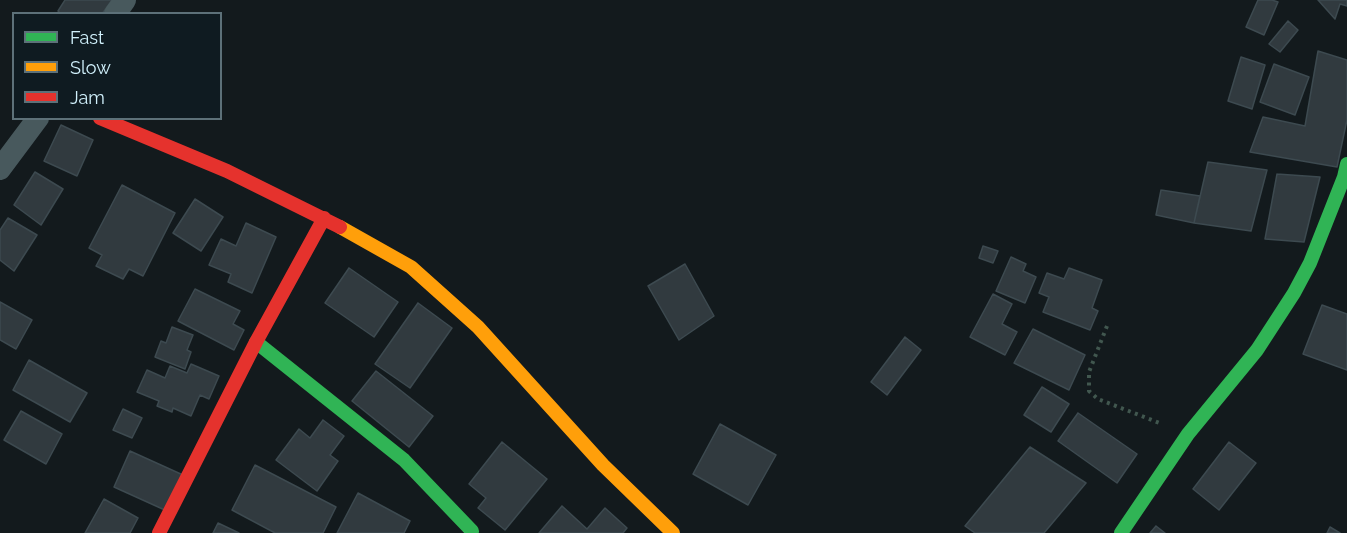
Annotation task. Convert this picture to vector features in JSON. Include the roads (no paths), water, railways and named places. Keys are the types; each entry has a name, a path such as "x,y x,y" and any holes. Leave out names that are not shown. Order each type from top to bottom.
{"street":[{"path":"0,169 37,120"},
{"path":"105,120 227,171 324,218 411,267 478,327 603,465 673,533"},
{"path":"1121,533 1188,434 1257,350 1294,293 1310,263 1346,173"},
{"path":"159,533 256,342 324,218"},
{"path":"256,342 404,460 472,531"}]}
